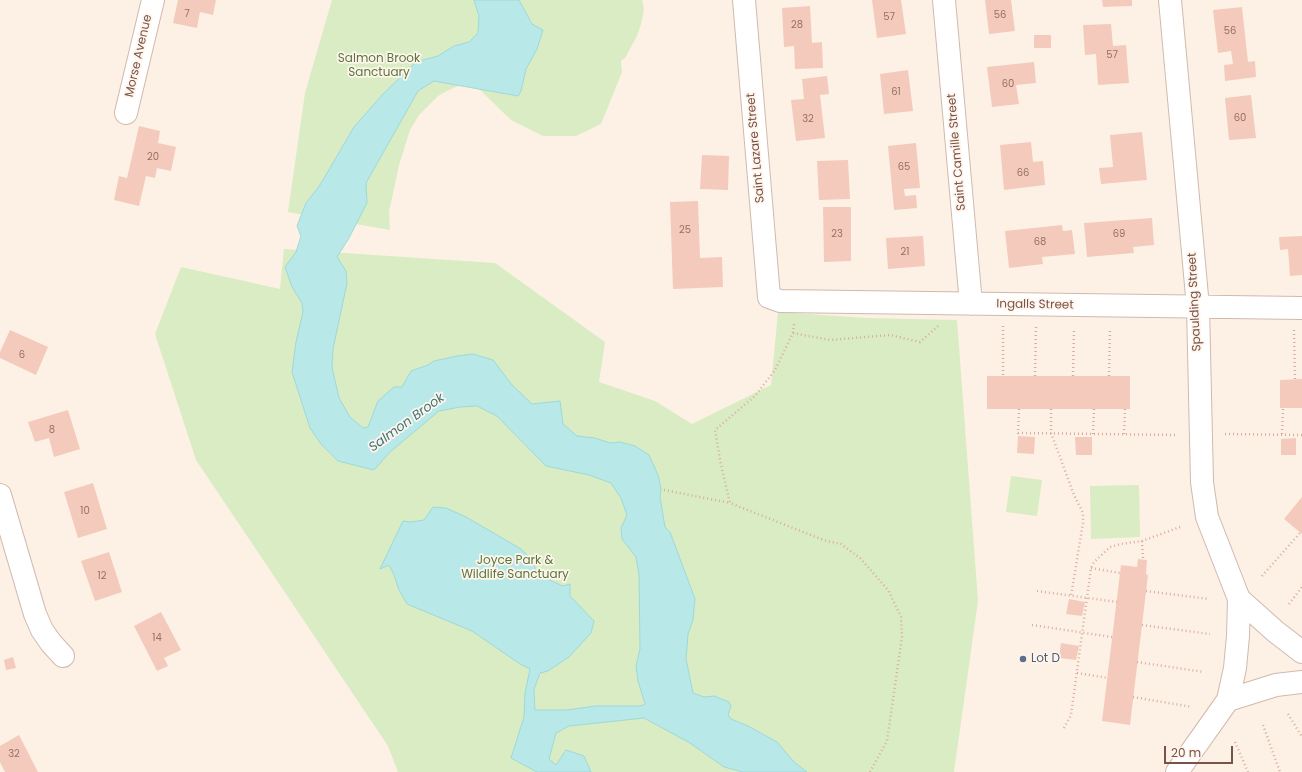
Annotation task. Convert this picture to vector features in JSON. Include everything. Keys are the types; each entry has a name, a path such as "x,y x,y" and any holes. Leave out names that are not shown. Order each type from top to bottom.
{"street":[{"name":"Morse Avenue","path":"126,113 152,0"},
{"name":"Saint Lazare Street","path":"744,0 768,297"},
{"name":"Saint Camille Street","path":"944,0 960,304"},
{"name":"Spaulding Street","path":"1170,0 1198,307 1202,482 1207,517 1239,599 1235,668 1228,700"},
{"name":"Ingalls Street","path":"768,297 780,302 1198,307 1298,315"},
{"path":"0,495 35,614 50,643 63,656"},
{"name":"Spaulding Street","path":"1239,599 1276,632 1302,652"},
{"path":"1177,772 1228,700 1276,685 1302,682"}],"path":[{"path":"730,504 721,465 716,430 755,396 775,370 793,333 830,340 890,335 920,342 960,304"},
{"path":"1295,379 1298,315"},
{"path":"1003,321 1003,376"},
{"path":"1035,376 1036,321"},
{"path":"1073,376 1074,321"},
{"path":"1109,376 1110,321"},
{"path":"1282,434 1283,408"},
{"path":"1019,409 1018,433 1178,435"},
{"path":"1051,409 1051,433 1074,495 1083,513 1083,523 1071,596"},
{"path":"1093,434 1094,409"},
{"path":"1124,434 1125,409"},
{"path":"1225,434 1302,435"},
{"path":"664,490 730,504 826,541 841,544 860,558 888,590 901,617 902,638 887,740 870,772"},
{"path":"1064,728 1071,715 1087,598 1094,562 1110,547 1142,541 1183,526"},
{"path":"1262,576 1300,533"},
{"path":"1142,541 1143,559"},
{"path":"1092,568 1120,573"},
{"path":"1289,604 1302,587"},
{"path":"1037,591 1117,602"},
{"path":"1146,591 1209,599"},
{"path":"1032,625 1112,637"},
{"path":"1142,625 1210,634"},
{"path":"1137,662 1204,672"},
{"path":"1077,673 1108,678"},
{"path":"1133,697 1192,707"},
{"path":"1288,714 1302,737"},
{"path":"1263,725 1280,772"},
{"path":"1235,742 1248,772"}],"green space":[{"name":"Salmon Brook Sanctuary","path":"332,0 642,0 644,9 637,36 625,58 621,61 622,72 601,124 576,136 543,136 511,120 478,88 518,96 473,79 438,96 419,115 410,130 399,165 389,211 390,230 288,212 305,93"},
{"name":"Joyce Park & Wildlife Sanctuary","path":"284,249 495,263 605,342 599,382 655,401 692,424 771,385 778,312 866,318 957,320 978,601 954,772 398,772 388,746 196,460 155,334 181,267 280,289"},
{"path":"1011,476 1042,480 1037,516 1006,512"},
{"path":"1139,485 1140,537 1091,539 1090,486"}],"water":[{"name":"Salmon Brook","path":"474,0 519,0 532,24 543,30 537,49 526,69 521,91 518,96 434,81 418,91 366,183 367,203 349,238 337,257 346,271 347,283 333,349 332,367 339,398 350,417 363,428 368,427 378,401 394,387 402,387 411,371 428,365 434,361 473,354 493,360 512,385 532,404 560,401 563,424 577,436 595,438 610,443 620,442 635,446 649,455 658,475 661,488 660,497 665,527 670,532 695,599 693,620 688,634 686,659 693,693 704,697 714,696 729,702 731,706 728,715 731,719 748,726 777,742 794,762 807,772 743,772 724,767 690,743 644,718 569,726 556,733 549,759 556,765 566,750 584,756 591,772 537,772 511,758 524,717 525,693 530,669 520,664 472,631 407,604 399,590 389,565 380,569 403,521 411,522 424,520 433,507 446,508 466,517 521,549 533,561 536,571 547,579 563,586 570,584 570,596 594,621 591,633 569,657 548,671 540,673 534,689 535,710 567,710 596,706 641,706 645,704 638,681 636,666 640,649 639,575 636,557 622,539 621,528 627,515 621,498 611,483 589,475 546,466 497,416 477,406 460,407 439,411 390,452 374,470 338,461 321,444 310,428 292,372 296,342 303,312 302,303 292,287 285,267 296,252 301,236 297,226 306,203 320,185 354,127 383,94 416,62 438,56 454,46 469,42 478,33 479,16"}],"building":[{"path":"178,0 216,0 213,15 200,12 197,28 173,23"},
{"path":"872,0 901,0 906,34 877,38"},
{"path":"985,0 1011,0 1015,31 989,34"},
{"path":"1102,0 1132,0 1132,6 1103,7"},
{"path":"810,6 812,43 822,42 823,68 795,69 794,46 784,47 782,8"},
{"path":"1242,7 1248,62 1255,61 1256,77 1225,81 1224,65 1233,64 1231,51 1218,53 1213,10"},
{"path":"1111,24 1113,46 1126,45 1129,83 1098,85 1096,54 1085,55 1083,25"},
{"path":"1034,35 1051,35 1051,48 1034,48"},
{"path":"1034,62 1036,83 1016,85 1019,104 992,107 987,67"},
{"path":"908,70 913,111 884,114 880,74"},
{"path":"827,76 829,94 820,95 825,138 796,141 791,100 804,99 802,79"},
{"path":"1251,95 1256,138 1229,140 1225,98"},
{"path":"139,126 160,131 158,143 176,147 171,171 157,168 155,178 146,176 139,206 114,200 119,176 127,178"},
{"path":"1142,132 1147,180 1101,184 1099,168 1113,167 1110,135"},
{"path":"1031,142 1033,162 1043,161 1045,185 1004,190 1000,145"},
{"path":"916,143 920,188 904,189 905,196 916,195 917,208 894,210 888,146"},
{"path":"702,155 729,156 728,190 700,189"},
{"path":"848,160 850,199 819,200 817,161"},
{"path":"698,201 700,258 722,257 723,287 673,289 670,202"},
{"path":"823,207 851,207 851,261 824,262"},
{"path":"1152,218 1154,245 1133,247 1134,253 1087,257 1084,223"},
{"path":"1062,225 1063,231 1072,230 1075,254 1042,257 1043,264 1009,268 1005,231"},
{"path":"923,236 925,266 888,269 886,238"},
{"path":"1302,236 1302,275 1290,276 1288,249 1280,250 1279,237"},
{"path":"10,330 48,347 36,375 0,358 0,352"},
{"path":"987,376 1130,376 1130,409 987,409"},
{"path":"1302,379 1302,408 1280,408 1280,380"},
{"path":"68,410 80,449 54,457 49,438 35,442 28,422"},
{"path":"1018,436 1035,437 1034,454 1017,453"},
{"path":"1075,437 1092,437 1092,455 1076,455"},
{"path":"1296,438 1296,455 1281,455 1281,439"},
{"path":"93,483 107,529 78,538 64,492"},
{"path":"1302,497 1302,534 1284,519"},
{"path":"109,552 122,592 95,601 81,561"},
{"path":"1138,559 1147,560 1146,574 1148,575 1130,725 1102,721 1121,565 1137,567"},
{"path":"1069,599 1085,602 1082,616 1066,614"},
{"path":"161,612 181,650 164,658 168,666 157,671 134,626"},
{"path":"1061,643 1079,646 1076,660 1059,658"},
{"path":"13,657 16,668 6,670 4,660"},
{"path":"19,735 38,772 5,772 0,762 0,746"}],"place":[{"name":"Lot D","path":"1023,659"}]}
